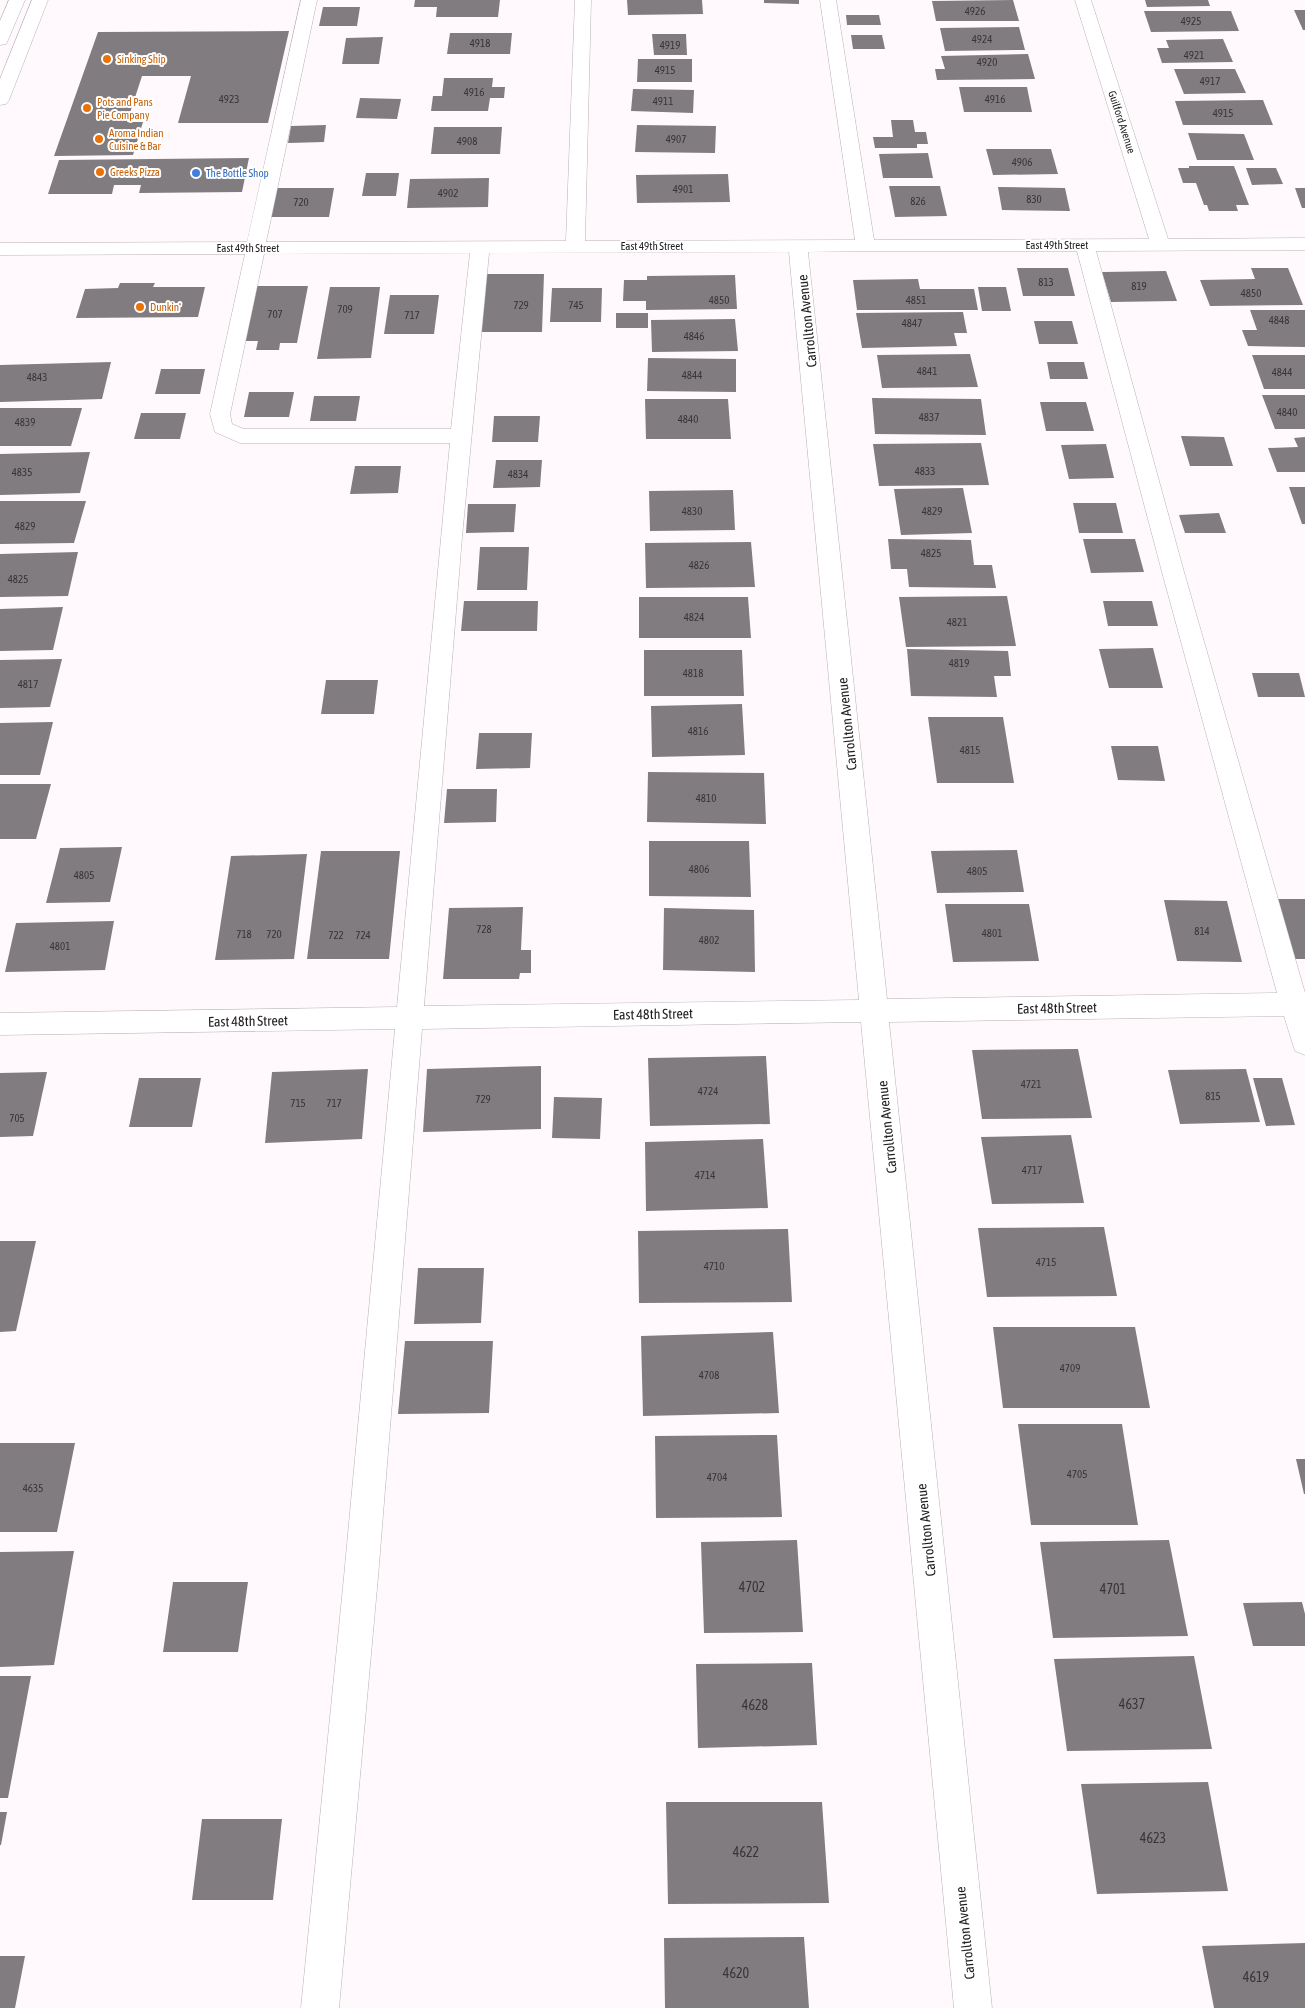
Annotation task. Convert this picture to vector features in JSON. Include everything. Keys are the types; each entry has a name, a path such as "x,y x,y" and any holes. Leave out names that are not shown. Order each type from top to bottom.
{"street":[{"path":"0,40 17,0"},
{"path":"0,100 40,0"},
{"path":"309,0 220,414 222,427 240,436 461,436"},
{"path":"575,247 583,0"},
{"path":"828,0 864,246"},
{"name":"Guilford Avenue","path":"1083,0 1160,244"},
{"name":"East 49th Street","path":"0,249 1305,244"},
{"path":"1085,245 1173,572 1300,1004 1305,1043"},
{"name":"Carrollton Avenue","path":"798,246 876,1011 972,2008"},
{"path":"320,2008 411,1018 461,436 480,247"},
{"name":"East 48th Street","path":"0,1024 1300,1004"}],"building":[{"path":"415,0 500,0 498,17 436,17 437,7 414,7"},
{"path":"627,0 702,0 703,14 628,15"},
{"path":"764,0 799,0 799,4 764,3"},
{"path":"1013,0 1019,21 936,21 932,1"},
{"path":"1145,0 1208,0 1210,6 1147,7"},
{"path":"323,7 360,7 357,26 319,26"},
{"path":"1294,10 1305,10 1305,30 1303,30"},
{"path":"1144,11 1231,11 1239,31 1151,32"},
{"path":"846,15 879,15 881,25 847,25"},
{"path":"1019,27 1025,50 945,51 940,28"},
{"path":"289,31 268,123 178,123 191,76 142,76 127,122 143,122 133,155 54,156 98,32"},
{"path":"450,33 512,33 510,54 447,54"},
{"path":"652,34 686,34 687,55 654,55"},
{"path":"851,35 882,35 885,49 853,49"},
{"path":"383,37 379,64 342,64 346,38"},
{"path":"1223,39 1233,62 1162,63 1157,48 1169,48 1166,40"},
{"path":"1028,54 1035,79 937,80 935,69 945,69 941,56"},
{"path":"638,59 692,59 692,82 637,82"},
{"path":"1174,69 1235,69 1246,93 1184,94"},
{"path":"444,78 493,78 492,87 505,87 504,98 490,98 488,111 431,111 433,96 442,96"},
{"path":"959,87 1027,87 1032,112 964,112"},
{"path":"633,89 694,90 693,113 631,111"},
{"path":"360,98 401,99 397,119 356,118"},
{"path":"1263,100 1273,125 1183,125 1175,101"},
{"path":"891,120 913,120 915,132 926,132 928,144 917,144 917,148 875,148 873,137 893,137"},
{"path":"326,125 324,142 288,143 291,126"},
{"path":"637,125 716,126 715,153 635,152"},
{"path":"434,127 502,127 500,154 431,154"},
{"path":"1188,133 1244,134 1254,160 1197,160"},
{"path":"986,149 1051,149 1058,174 993,175"},
{"path":"928,153 933,178 883,178 879,154"},
{"path":"249,158 242,192 139,193 141,185 114,185 112,194 48,194 59,160"},
{"path":"1189,166 1234,166 1249,205 1236,205 1238,211 1209,211 1207,205 1204,205 1196,183 1183,183 1178,168 1189,168"},
{"path":"1246,168 1276,168 1283,184 1252,185"},
{"path":"366,173 399,173 396,196 362,196"},
{"path":"728,174 730,202 637,203 636,175"},
{"path":"489,178 488,207 407,208 410,179"},
{"path":"889,186 940,186 947,216 895,217"},
{"path":"998,187 1065,188 1070,211 1002,210"},
{"path":"274,188 334,188 329,217 267,217"},
{"path":"1295,188 1305,188 1305,208 1302,208"},
{"path":"1017,268 1068,268 1075,296 1023,296"},
{"path":"1251,268 1288,268 1303,305 1210,306 1200,280 1255,279"},
{"path":"1166,271 1177,301 1111,302 1102,272"},
{"path":"484,274 544,274 542,332 478,332"},
{"path":"735,275 737,309 646,310 646,301 623,301 624,280 647,280 647,276"},
{"path":"918,279 920,289 974,289 978,310 857,310 853,280"},
{"path":"120,283 155,283 153,287 205,287 198,317 76,318 85,289 118,288"},
{"path":"253,286 308,286 297,343 280,343 279,350 256,350 258,341 241,341"},
{"path":"330,287 380,287 371,358 317,359"},
{"path":"978,287 1006,287 1011,311 982,311"},
{"path":"552,288 602,288 601,322 550,322"},
{"path":"390,295 439,295 434,334 384,334"},
{"path":"1250,310 1305,310 1305,347 1248,346 1242,330 1257,330"},
{"path":"963,312 967,333 954,333 957,346 862,348 856,313"},
{"path":"616,313 648,313 648,328 616,328"},
{"path":"735,319 738,351 652,352 651,320"},
{"path":"1034,321 1072,321 1078,344 1039,344"},
{"path":"970,354 978,387 882,388 877,355"},
{"path":"1252,355 1305,355 1305,389 1264,389"},
{"path":"648,358 736,359 736,392 647,391"},
{"path":"111,362 102,399 0,402 0,365"},
{"path":"1047,362 1084,362 1088,379 1050,379"},
{"path":"161,369 205,369 200,394 155,394"},
{"path":"249,392 294,392 289,417 244,417"},
{"path":"1262,395 1305,395 1305,429 1275,429"},
{"path":"314,396 360,396 356,421 310,421"},
{"path":"872,398 981,399 986,435 875,434"},
{"path":"645,399 728,399 731,439 646,439"},
{"path":"1040,402 1086,402 1094,431 1046,431"},
{"path":"0,408 82,408 71,446 0,446"},
{"path":"141,413 186,413 180,439 134,439"},
{"path":"494,416 540,416 538,442 492,442"},
{"path":"1181,436 1224,437 1233,466 1190,466"},
{"path":"1305,437 1305,472 1277,472 1268,448 1298,447 1294,438"},
{"path":"981,443 989,485 879,486 873,444"},
{"path":"1106,444 1114,478 1069,479 1061,445"},
{"path":"90,452 80,493 0,495 0,454"},
{"path":"496,460 542,460 540,487 493,488"},
{"path":"355,466 401,466 398,493 350,494"},
{"path":"1289,487 1305,487 1305,524 1302,524"},
{"path":"963,488 972,533 901,535 894,489"},
{"path":"733,490 735,530 650,531 649,491"},
{"path":"0,501 86,501 74,543 0,544"},
{"path":"1073,503 1116,503 1123,533 1079,533"},
{"path":"468,504 516,504 514,532 466,533"},
{"path":"1219,513 1226,533 1185,533 1179,515"},
{"path":"888,539 971,540 974,565 992,565 996,588 909,587 907,569 891,569"},
{"path":"1083,539 1135,539 1144,572 1091,573"},
{"path":"751,542 755,587 646,588 645,543"},
{"path":"480,547 529,547 527,590 477,590"},
{"path":"78,552 68,596 0,597 0,554"},
{"path":"1007,596 1016,646 906,647 899,597"},
{"path":"639,597 748,597 751,638 639,638"},
{"path":"464,601 538,601 537,631 461,631"},
{"path":"1103,601 1152,601 1158,626 1108,626"},
{"path":"63,607 53,650 0,651 0,609"},
{"path":"1153,648 1163,688 1109,688 1099,649"},
{"path":"907,649 1008,651 1011,676 994,676 997,697 911,696"},
{"path":"644,650 742,650 744,696 644,696"},
{"path":"62,659 50,707 0,708 0,660"},
{"path":"1252,673 1299,673 1305,697 1258,697"},
{"path":"326,680 378,680 374,714 321,714"},
{"path":"742,704 745,755 652,757 651,706"},
{"path":"928,717 1003,717 1014,783 937,783"},
{"path":"53,722 40,775 0,775 0,723"},
{"path":"479,733 532,733 530,768 476,769"},
{"path":"1111,746 1158,746 1165,781 1118,780"},
{"path":"648,772 764,773 766,824 647,822"},
{"path":"0,784 51,784 36,839 0,839"},
{"path":"447,789 497,789 496,822 444,823"},
{"path":"649,841 749,841 751,897 649,896"},
{"path":"122,847 110,902 46,903 60,848"},
{"path":"1017,850 1024,892 937,893 931,851"},
{"path":"321,851 400,851 389,959 307,959"},
{"path":"307,854 294,959 215,960 231,856"},
{"path":"1269,899 1305,899 1305,959 1285,959"},
{"path":"1164,900 1227,901 1242,962 1177,961"},
{"path":"945,904 1029,904 1039,961 953,962"},
{"path":"523,907 521,950 531,950 531,973 520,973 519,979 443,979 449,908"},
{"path":"664,908 754,910 755,972 663,970"},
{"path":"114,921 105,970 5,972 16,923"},
{"path":"1078,1049 1092,1118 982,1119 972,1050"},
{"path":"766,1056 770,1124 650,1126 648,1058"},
{"path":"541,1066 541,1129 423,1132 427,1069"},
{"path":"368,1069 362,1139 265,1143 272,1072"},
{"path":"1246,1069 1260,1122 1180,1124 1168,1070"},
{"path":"47,1072 33,1136 0,1137 0,1073"},
{"path":"139,1078 201,1078 192,1127 129,1127"},
{"path":"1253,1078 1282,1078 1295,1125 1266,1126"},
{"path":"554,1097 602,1098 600,1139 552,1138"},
{"path":"1071,1135 1084,1203 992,1204 981,1137"},
{"path":"763,1139 768,1208 646,1211 645,1142"},
{"path":"1104,1227 1117,1296 987,1297 978,1228"},
{"path":"788,1229 792,1302 639,1303 638,1231"},
{"path":"0,1241 36,1241 16,1331 0,1332"},
{"path":"418,1268 484,1268 481,1323 414,1324"},
{"path":"993,1327 1135,1327 1150,1408 1003,1408"},
{"path":"773,1332 779,1413 643,1416 641,1336"},
{"path":"405,1341 493,1341 489,1413 398,1414"},
{"path":"1018,1424 1122,1424 1138,1525 1031,1525"},
{"path":"777,1435 782,1517 656,1518 655,1436"},
{"path":"0,1443 75,1443 57,1532 0,1532"},
{"path":"1296,1459 1305,1459 1305,1494 1304,1494"},
{"path":"797,1540 803,1632 704,1633 701,1542"},
{"path":"1169,1540 1188,1636 1053,1638 1040,1542"},
{"path":"74,1551 54,1665 0,1667 0,1552"},
{"path":"173,1582 248,1582 238,1652 163,1652"},
{"path":"1302,1602 1305,1614 1305,1646 1253,1646 1243,1603"},
{"path":"1194,1656 1212,1749 1067,1751 1054,1659"},
{"path":"812,1663 817,1745 698,1748 696,1664"},
{"path":"0,1676 31,1676 8,1798 0,1798"},
{"path":"1208,1782 1228,1891 1097,1894 1081,1784"},
{"path":"666,1802 822,1802 829,1903 668,1904"},
{"path":"0,1812 7,1812 1,1845 0,1845"},
{"path":"202,1819 282,1819 273,1900 192,1900"},
{"path":"804,1937 809,2008 665,2008 664,1938"},
{"path":"1305,1943 1305,2008 1214,2008 1202,1946"},
{"path":"0,1956 25,1956 15,2008 0,2008"}],"place":[{"name":"Sinking Ship","path":"107,59"},
{"name":"Pots and Pans Pie Company","path":"87,108"},
{"name":"Aroma Indian Cuisine & Bar","path":"99,139"},
{"name":"Greeks Pizza","path":"100,172"},
{"name":"The Bottle Shop","path":"196,173"},
{"name":"Dunkin'","path":"140,307"}]}
